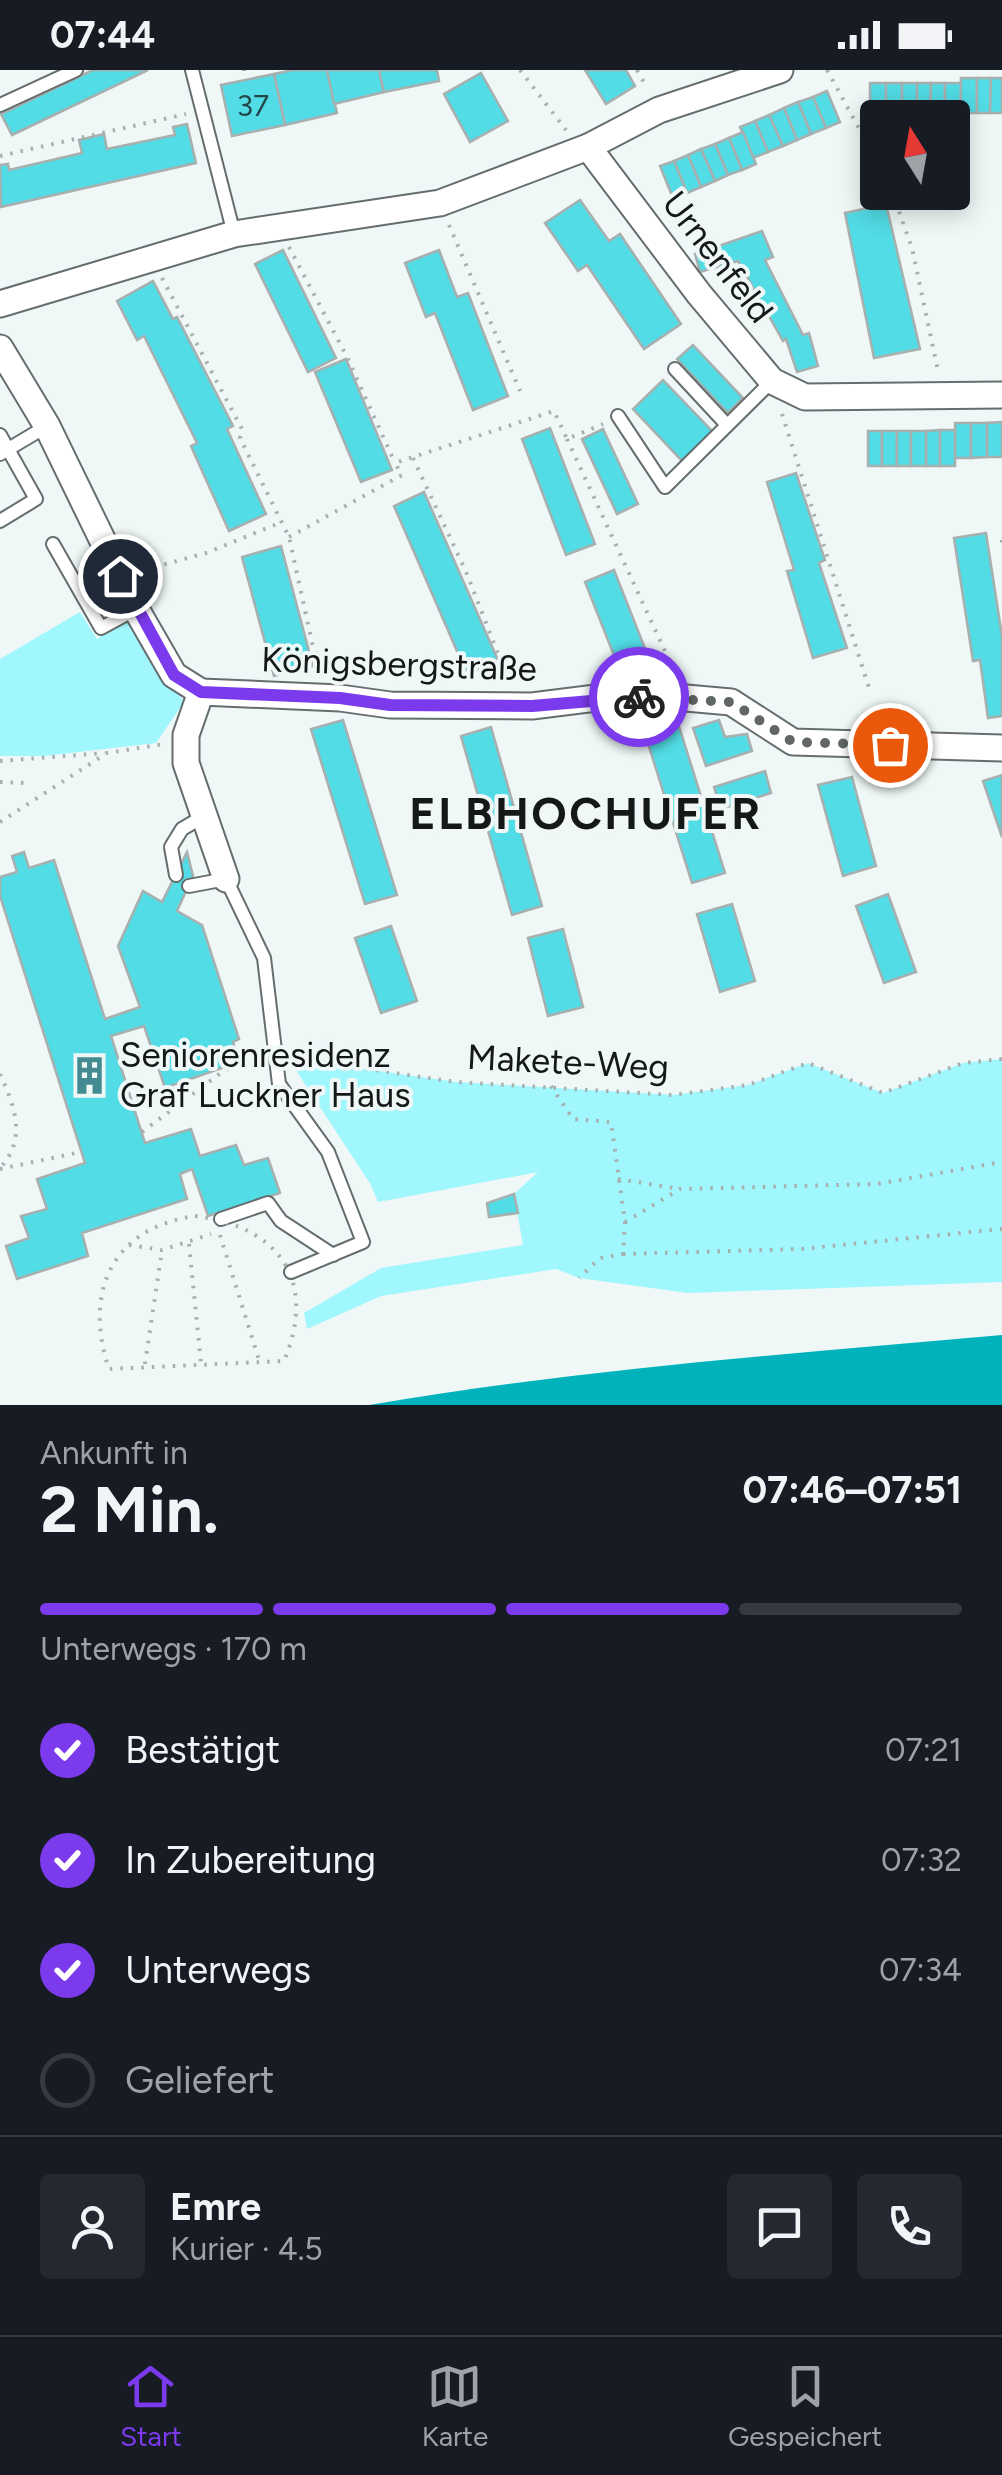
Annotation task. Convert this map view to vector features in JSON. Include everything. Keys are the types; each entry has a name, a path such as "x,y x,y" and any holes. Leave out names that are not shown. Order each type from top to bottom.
{"street":[{"path":"0,304 234,234 440,203 591,145 658,110 780,70"},
{"name":"Urnenfeld","path":"591,145 699,294 772,381 805,396 944,395"},
{"path":"0,348 47,426 136,609 174,675 201,692 186,735 186,763 226,879"},
{"path":"944,395 1002,395"},
{"name":"Königsbergstraße","path":"201,692 340,698 390,705 518,705 604,697 686,698 731,702 793,742 1002,748"}],"lane":[{"path":"0,105 76,70"},
{"path":"192,70 234,234"},
{"path":"675,369 727,425"},
{"path":"618,416 665,487 772,381"},
{"path":"4,452 47,426"},
{"path":"0,434 4,452 36,500 0,521"},
{"path":"53,544 101,628 136,609"},
{"path":"176,875 171,847 182,830 204,816"},
{"path":"189,886 226,879 264,958 280,1084 328,1152 364,1242 291,1272"},
{"path":"223,1224 268,1204 281,1221 333,1254"}],"path":[{"path":"520,70 591,145"},
{"path":"827,70 860,130"},
{"path":"0,156 204,110"},
{"path":"440,203 520,392"},
{"path":"898,210 912,248 944,395"},
{"path":"278,228 348,356 402,475 289,537"},
{"path":"174,303 243,431 240,438 289,537 313,646 340,698"},
{"path":"772,381 870,691"},
{"path":"396,462 554,410 686,698"},
{"path":"567,439 618,416"},
{"path":"413,458 466,574 518,705"},
{"path":"120,576 206,553 279,523"},
{"path":"0,762 168,744"},
{"path":"0,822 107,753"},
{"path":"0,782 26,783"},
{"name":"Makete-Weg","path":"142,1132 222,1072 259,1054 456,1082 673,1095 748,1085 808,1063 883,1093 963,1063 1002,1058"},
{"path":"0,1074 14,1107 18,1133 12,1155 0,1168"},
{"path":"551,1086 573,1120 611,1122 625,1222 623,1254"},
{"path":"0,1168 81,1152"},
{"path":"618,1179 680,1190 877,1184 1002,1162"},
{"path":"625,1222 680,1190"},
{"path":"195,1216 223,1224 259,1235 291,1272 298,1297 298,1328 284,1361 109,1369 100,1332 103,1283 129,1244 166,1220 195,1216"},
{"path":"129,1244 162,1250 189,1244 223,1224"},
{"path":"223,1224 260,1361"},
{"path":"579,1278 600,1258 623,1254 801,1249 1002,1229"},
{"path":"189,1244 201,1363"},
{"path":"144,1366 162,1250"}],"shaded area":[{"path":"80,612 97,639 127,619 184,702 156,743 44,756 0,756 0,659"},
{"path":"288,1058 456,1082 673,1095 748,1085 808,1063 883,1093 963,1063 1002,1059 1002,1282 688,1293 579,1278 556,1269 381,1296 307,1329 304,1313 381,1268 523,1245 514,1194 538,1172 378,1202 371,1185"},
{"path":"1002,1335 1002,1405 369,1405 606,1372"}],"building":[{"path":"93,70 148,70 12,135 1,114"},
{"path":"327,70 337,113 285,125 274,74"},
{"path":"327,70 379,70 384,92 334,104"},
{"path":"379,70 437,70 439,81 384,92"},
{"path":"585,70 626,70 635,86 606,104"},
{"path":"481,73 508,121 470,142 444,94"},
{"path":"274,74 285,125 232,136 221,85"},
{"path":"961,78 977,78 977,113 970,113 970,100 960,100"},
{"path":"977,78 991,78 990,113 977,113"},
{"path":"991,78 1002,78 1002,113 990,113"},
{"path":"870,83 886,83 886,100 870,100"},
{"path":"886,83 902,83 902,100 886,100"},
{"path":"902,83 917,83 917,100 902,100"},
{"path":"917,83 931,83 931,100 917,100"},
{"path":"931,83 945,83 945,100 931,100"},
{"path":"945,83 961,83 961,100 945,100"},
{"path":"827,91 840,122 826,128 813,97"},
{"path":"813,97 826,128 811,134 798,102"},
{"path":"798,102 811,134 797,140 784,108"},
{"path":"784,108 797,140 783,146 769,115"},
{"path":"769,115 783,146 768,152 755,121"},
{"path":"755,121 768,152 753,158 740,127"},
{"path":"187,124 196,163 1,207 0,165 8,164 9,170 82,153 79,140 104,134 107,149 175,135 173,127"},
{"path":"743,132 756,164 742,170 729,138"},
{"path":"729,138 742,170 728,175 715,144"},
{"path":"715,144 728,175 715,181 701,149"},
{"path":"701,149 715,181 701,187 688,155"},
{"path":"688,155 701,187 687,193 674,161"},
{"path":"674,161 687,193 673,198 660,166"},
{"path":"580,200 609,241 620,234 681,324 644,349 587,265 578,271 545,223"},
{"path":"887,210 920,349 874,358 845,213"},
{"path":"762,231 773,257 765,260 803,335 809,333 818,366 797,372 786,339 783,341 738,261 700,272 695,254"},
{"path":"283,250 336,358 308,372 255,264"},
{"path":"439,250 457,297 468,293 508,396 473,410 435,313 426,317 405,263"},
{"path":"153,281 173,319 177,317 233,426 227,429 266,514 229,531 191,446 197,443 144,336 137,340 117,301"},
{"path":"693,345 743,398 728,413 677,359"},
{"path":"346,359 392,470 361,482 315,372"},
{"path":"663,380 714,433 683,462 633,409"},
{"path":"1002,422 1002,457 987,457 987,423"},
{"path":"955,423 971,423 971,458 955,458"},
{"path":"971,423 987,423 987,457 971,458"},
{"path":"550,428 595,544 566,555 522,439"},
{"path":"603,429 638,504 617,514 582,439"},
{"path":"940,430 940,466 926,466 926,431"},
{"path":"940,430 955,430 955,466 940,466"},
{"path":"868,431 882,431 882,466 868,466"},
{"path":"882,431 897,431 897,466 882,466"},
{"path":"897,431 911,431 911,466 897,466"},
{"path":"911,431 926,431 926,466 911,466"},
{"path":"796,473 825,560 819,563 847,648 813,658 787,571 794,570 767,482"},
{"path":"424,492 498,660 467,674 394,506"},
{"path":"986,533 1002,636 1002,716 988,718 980,660 973,661 954,538"},
{"path":"281,546 313,666 274,676 242,557"},
{"path":"614,570 648,656 619,668 585,582"},
{"path":"343,720 397,895 365,904 311,729"},
{"path":"719,720 725,737 747,734 752,751 706,766 693,728"},
{"path":"678,723 725,873 692,883 645,734"},
{"path":"491,727 542,906 512,915 461,736"},
{"path":"765,771 771,793 721,809 714,787"},
{"path":"1002,775 1002,837 983,781"},
{"path":"852,777 876,866 843,876 818,785"},
{"name":"Seniorenresidenz Graf Luckner Haus","path":"24,852 29,868 54,860 105,1019 140,1007 118,946 143,891 162,902 187,852 193,876 177,911 202,925 239,1039 233,1042 239,1062 165,1088 144,1026 111,1036 145,1143 191,1129 200,1156 236,1145 244,1165 268,1158 280,1193 208,1216 192,1169 180,1174 187,1199 82,1233 88,1256 17,1279 6,1246 29,1238 21,1216 47,1209 37,1179 85,1163 0,896 0,877 17,872 12,856"},
{"path":"888,894 916,972 884,983 856,906"},
{"path":"732,904 755,981 720,992 697,914"},
{"path":"391,926 417,1001 381,1013 355,938"},
{"path":"563,929 583,1007 548,1016 528,938"},
{"path":"514,1194 518,1213 489,1217 487,1203"}],"way so far":[{"path":"639,697 731,702 793,742 890,745"}],"place":[{"name":"Seniorenresidenz Graf Luckner Haus","path":"90,1075"}],"district":[{"name":"ELBHOCHUFER","path":"586,813"}],"route":[{"path":"120,576 174,675 201,692 340,698 390,705 532,706 639,697"}]}
